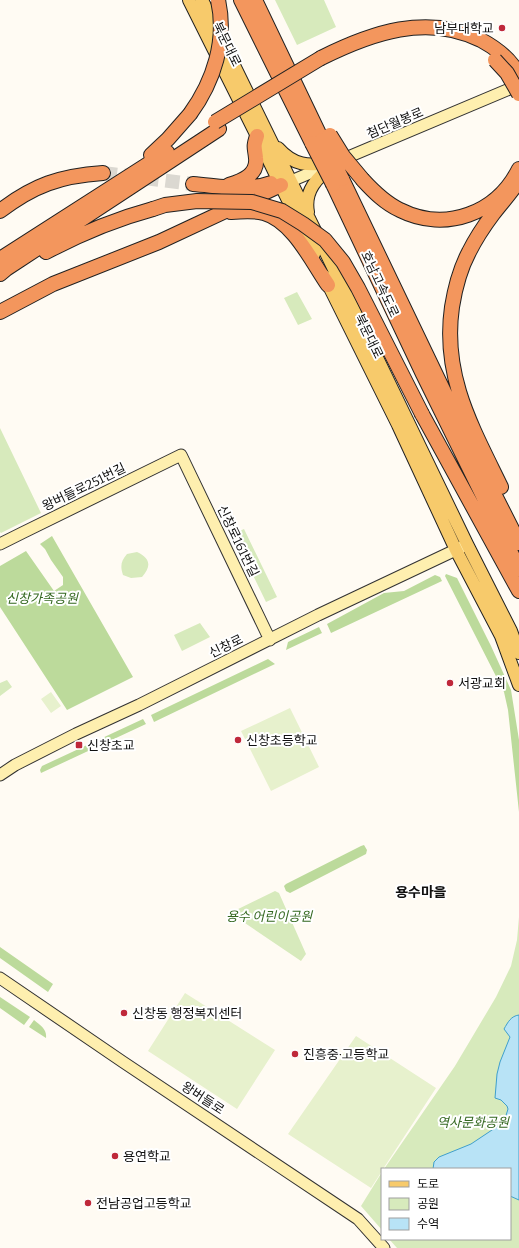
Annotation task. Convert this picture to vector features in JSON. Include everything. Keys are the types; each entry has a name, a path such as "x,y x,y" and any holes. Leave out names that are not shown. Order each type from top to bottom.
{"highway":[{"path":"28,241 156,151 183,123 203,95 216,62 220,45 221,28 218,0"},
{"name":"호남고속도로","path":"241,0 338,182 519,543"},
{"path":"257,6 291,62 330,136 343,156 363,180 384,201 414,216 445,219 461,217 476,212 490,204 509,186 519,169"},
{"name":"호남고속도로","path":"257,6 317,141"},
{"path":"0,259 217,125 321,58 360,40 396,29 427,26 452,29 488,44 512,65 519,75"},
{"path":"0,276 6,269 217,125 322,67 352,52 379,42 409,36 428,36 452,39 482,50 501,66 513,81 519,94"},
{"path":"224,187 248,178 255,169 257,160 254,146 263,137"},
{"path":"0,211 30,190 46,183 72,176 103,172"},
{"path":"519,180 478,235 468,253 454,292 449,341 452,367 462,402 519,524"},
{"name":"호남고속도로","path":"338,182 426,381 519,569"},
{"path":"194,184 231,188 258,188 272,183 286,183"},
{"path":"0,312 53,284 159,242 286,183"},
{"path":"0,276 74,238 119,220 165,205 197,202 252,202 282,211 303,224 324,240 343,262 358,288 422,414 519,591"},
{"path":"211,218 230,212 242,211 264,213 275,217 295,234 328,285"}],"main road":[{"name":"북문대로","path":"189,0 263,137 286,183 328,285 398,425 456,550 501,636 519,685"},
{"name":"북문대로","path":"202,0 263,137"},
{"name":"첨단월봉로","path":"286,183 519,85"},
{"path":"263,137 286,157 298,163 313,165 339,161"},
{"path":"312,225 307,207 310,190 320,177 339,161"},
{"name":"북문대로","path":"286,183 312,225 467,544 511,631 519,653"},
{"name":"왕버들로251번길","path":"0,544 180,455"},
{"name":"신창로161번길","path":"180,455 270,640"},
{"name":"신창로","path":"0,775 15,765 76,734 139,705 318,615 467,544"},
{"name":"왕버들로","path":"0,978 358,1219 384,1248"}],"green space":[{"path":"275,0 324,0 336,27 297,45"},
{"path":"297,292 312,319 298,325 284,298"},
{"path":"0,428 41,513 1,533 0,532"},
{"path":"244,529 277,597 266,602 233,534"},
{"name":"신창가족공원","path":"52,536 133,677 67,710 0,607 0,566 26,551 54,591 63,585 63,577 45,549 40,544"},
{"path":"137,552 147,560 148,566 145,573 142,577 131,578 123,575 121,566 123,559 127,554"},
{"path":"446,574 457,578 511,690 519,740 519,812 508,710 504,692 445,576"},
{"path":"435,575 440,577 442,581 331,633 327,624 384,593 404,591"},
{"path":"200,623 210,637 182,651 174,635"},
{"path":"319,627 322,633 286,650 288,642"},
{"path":"268,659 275,664 154,722 151,715"},
{"path":"7,680 12,687 0,696 0,683"},
{"path":"51,692 61,706 51,713 41,699"},
{"path":"290,708 319,767 271,791 241,731"},
{"path":"143,719 146,724 41,773 40,770 42,766"},
{"path":"364,845 367,850 366,854 290,893 286,891 284,886 286,884"},
{"name":"용수 어린이공원","path":"275,891 279,893 306,954 301,961 230,913"},
{"name":"역사문화공원","path":"519,917 519,1248 397,1248 390,1240 511,1240 511,1168 385,1168 455,1066 496,997 511,966 517,940"},
{"path":"0,947 53,984 48,992 0,958"},
{"path":"185,993 275,1050 237,1109 148,1051"},
{"path":"0,997 30,1017 24,1025 0,1008"},
{"path":"34,1020 44,1030 46,1038 29,1027"},
{"path":"356,1036 436,1088 384,1168 381,1168 381,1173 371,1188 288,1134"},
{"path":"381,1174 381,1229 361,1206"}],"water":[{"path":"519,1015 519,1200 511,1196 511,1168 433,1168 434,1162 439,1157 471,1144 504,1122 508,1109 501,1100 495,1098 497,1074 510,1037 504,1029 508,1022"}],"tunnel":[{"path":"103,173 193,184"}],"place":[{"name":"남부대학교","path":"502,28"},
{"name":"서광교회","path":"450,683"},
{"name":"신창초등학교","path":"238,740"},
{"name":"신창초교","path":"79,745"},
{"name":"신창동 행정복지센터","path":"124,1013"},
{"name":"진흥중·고등학교","path":"295,1054"},
{"name":"용연학교","path":"115,1156"},
{"name":"전남공업고등학교","path":"88,1203"}],"district":[{"name":"용수마을","path":"421,892"}]}
